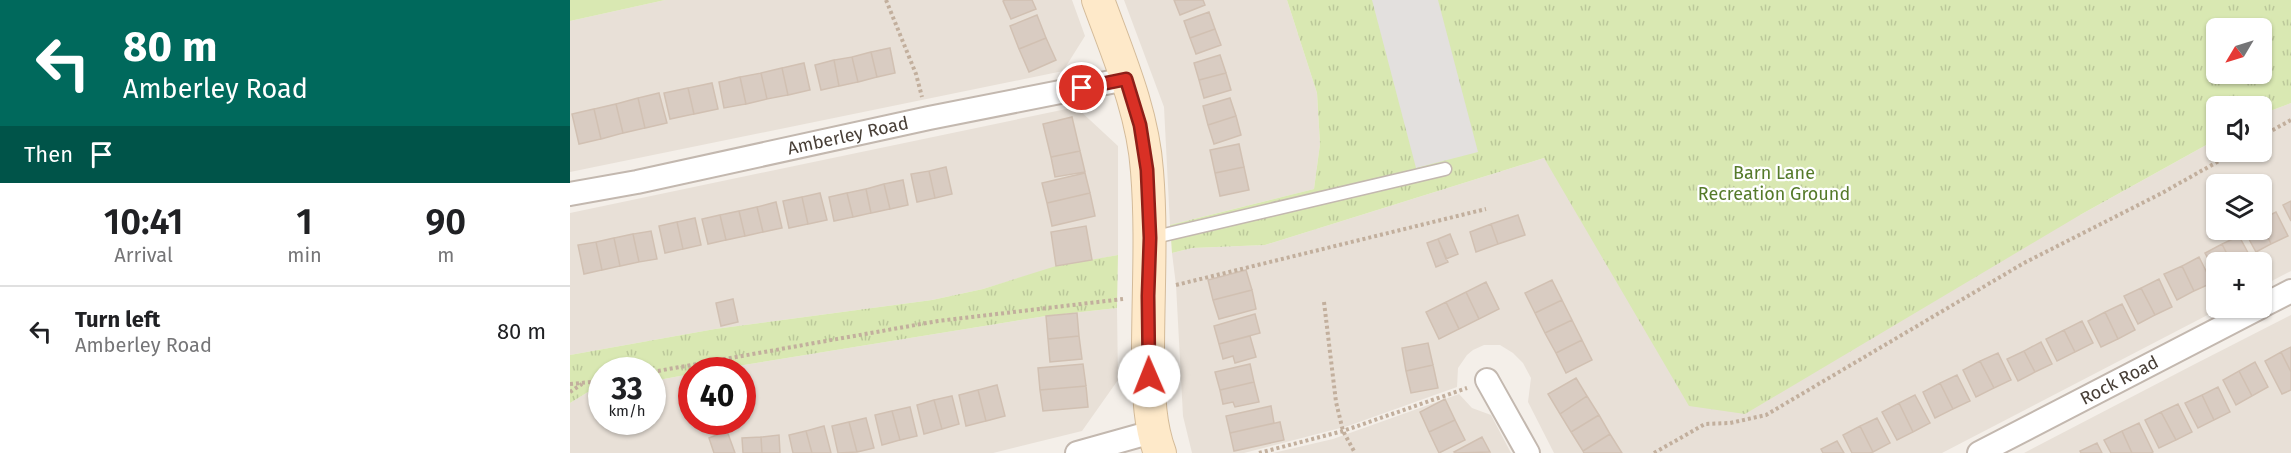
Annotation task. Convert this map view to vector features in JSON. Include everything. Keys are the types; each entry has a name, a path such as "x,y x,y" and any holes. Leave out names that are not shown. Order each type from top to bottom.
{"street":[{"path":"1077,453 1156,443 1149,397 1150,238 1146,158 1140,125 1098,0"},
{"name":"Amberley Road","path":"570,194 637,182 929,118 1126,79"},
{"name":"Rock Road","path":"2272,301 2291,291"},
{"name":"Rock Road","path":"1979,453 2239,318"},
{"path":"1488,380 1528,453"}],"lane":[{"path":"1150,238 1444,169"}],"path":[{"path":"886,0 916,74 929,118"},
{"path":"2272,130 2291,120"},
{"path":"1654,453 1705,424 1730,423 1766,416 2024,263 2162,193 2217,162"},
{"path":"666,370 938,321 1176,285 1486,210"},
{"path":"1324,302 1336,402 1343,432 1355,453"},
{"path":"1259,453 1343,432 1488,380"},
{"path":"570,384 588,383"},
{"path":"570,392 582,384"}],"shaded area":[{"path":"665,0 1072,0 1085,36 1063,71 570,172 570,21"},
{"path":"1124,0 1287,0 1317,93 1320,144 1314,189 1170,225 1164,107"},
{"path":"1372,0 1438,0 1478,152 1416,168"},
{"path":"2291,103 2291,271 2272,281 2272,252 2206,252 2206,316 1942,453 1554,453 1528,402 1531,378 1523,363 1500,345 1484,345 1467,355 1458,368 1457,387 1348,426 1244,453 1192,453 1183,416 1176,285 1172,253 1192,248 1265,245 1544,158 1565,191 2080,215 2206,145 2206,162 2272,162 2272,110"},
{"path":"1076,107 1118,146 1118,255 1056,267 983,289 932,300 715,329 570,355 570,213"},
{"path":"1117,308 1118,380 1082,431 993,453 570,453 570,403 588,392 588,435 666,435 666,379 678,376 678,435 756,435 756,363 1046,316"},
{"path":"2291,315 2291,453 2024,453 2193,365"},
{"path":"1459,394 1472,408 1491,415 1511,453 1273,453 1333,439"}],"green space":[{"path":"570,0 665,0 570,21"},
{"name":"Barn Lane Recreation Ground","path":"1287,0 2291,0 2291,103 2272,110 2272,96 2206,96 2206,145 2080,215 1745,414 1689,406 1544,158 1265,245 1192,248 1172,253 1170,225 1314,189 1320,144 1317,93"},
{"path":"1118,255 1117,308 1046,316 756,363 756,357 678,357 678,376 666,379 666,357 588,357 588,392 570,403 570,355 715,329 932,300 983,289 1056,266"}],"building":[{"path":"1032,0 1036,9 1011,19 1003,1"},
{"path":"1174,0 1203,0 1205,5 1180,15"},
{"path":"1209,12 1215,29 1190,38 1184,21"},
{"path":"1037,15 1046,38 1019,49 1010,26"},
{"path":"1215,29 1221,45 1196,54 1190,38"},
{"path":"1046,38 1056,60 1029,72 1019,49"},
{"path":"890,48 895,73 877,77 871,52"},
{"path":"871,52 877,77 858,82 852,57"},
{"path":"1220,55 1226,73 1199,80 1194,63"},
{"path":"852,57 858,82 839,86 834,60"},
{"path":"834,60 839,86 821,90 815,65"},
{"path":"804,63 810,90 788,95 782,68"},
{"path":"782,68 788,95 767,99 761,73"},
{"path":"761,73 767,99 746,104 740,77"},
{"path":"1226,73 1231,90 1204,98 1199,80"},
{"path":"740,77 746,104 724,108 719,82"},
{"path":"712,83 718,109 694,114 688,88"},
{"path":"688,88 694,114 670,119 664,93"},
{"path":"659,93 667,123 645,128 638,98"},
{"path":"638,98 645,128 623,133 616,104"},
{"path":"1230,98 1236,116 1208,125 1203,106"},
{"path":"616,104 623,133 601,139 594,109"},
{"path":"594,109 601,139 579,144 572,114"},
{"path":"1236,116 1241,135 1214,144 1208,125"},
{"path":"1072,117 1080,151 1051,157 1043,124"},
{"path":"1239,144 1244,167 1215,173 1210,150"},
{"path":"1080,151 1085,172 1055,177 1051,157"},
{"path":"946,167 952,194 935,198 929,171"},
{"path":"1244,167 1249,190 1220,196 1215,173"},
{"path":"929,171 935,198 917,202 911,174"},
{"path":"1085,173 1090,193 1047,203 1042,183"},
{"path":"903,180 908,205 890,209 884,184"},
{"path":"884,184 890,209 871,213 866,189"},
{"path":"866,189 871,213 853,217 847,193"},
{"path":"820,193 827,220 808,224 802,197"},
{"path":"847,193 853,217 834,221 829,197"},
{"path":"1090,193 1095,216 1052,226 1047,203"},
{"path":"802,197 808,224 789,228 783,201"},
{"path":"2291,201 2291,221 2283,205"},
{"path":"776,202 782,228 763,232 757,207"},
{"path":"757,207 763,232 745,236 739,211"},
{"path":"739,211 745,236 726,240 720,215"},
{"path":"2276,212 2288,236 2271,244 2269,240 2272,240 2272,214"},
{"path":"720,215 726,240 708,244 702,219"},
{"path":"1518,215 1525,235 1498,244 1491,224"},
{"path":"695,218 701,245 683,249 677,222"},
{"path":"677,222 683,249 665,253 659,226"},
{"path":"1491,224 1498,244 1476,252 1470,232"},
{"path":"1086,226 1092,260 1056,266 1051,232"},
{"path":"651,231 657,259 639,262 633,234"},
{"path":"633,234 639,262 620,266 614,238"},
{"path":"1450,234 1458,254 1446,259 1438,239"},
{"path":"614,238 620,266 602,270 596,242"},
{"path":"1438,239 1448,262 1436,267 1427,243"},
{"path":"2230,240 2241,240 2248,252 2226,252 2222,244"},
{"path":"2249,240 2269,240 2271,244 2256,252"},
{"path":"596,242 602,270 584,274 578,245"},
{"path":"2222,244 2226,252 2207,252"},
{"path":"2199,257 2206,271 2206,286 2194,291 2182,266"},
{"path":"2182,266 2194,291 2177,300 2164,274"},
{"path":"1246,270 1252,290 1213,300 1208,280"},
{"path":"2159,279 2172,307 2155,315 2141,288"},
{"path":"1552,280 1562,300 1535,313 1525,293"},
{"path":"1486,282 1499,309 1479,319 1466,292"},
{"path":"2141,288 2155,315 2138,324 2124,296"},
{"path":"1252,290 1256,309 1219,319 1213,300"},
{"path":"1466,292 1479,319 1459,329 1446,302"},
{"path":"733,299 738,322 721,326 716,303"},
{"path":"1562,300 1572,320 1545,333 1535,313"},
{"path":"1446,302 1459,329 1439,339 1426,312"},
{"path":"2122,304 2135,330 2118,339 2105,312"},
{"path":"2105,312 2118,339 2101,347 2088,321"},
{"path":"1077,313 1079,336 1048,339 1046,316"},
{"path":"1255,314 1260,333 1219,344 1214,326"},
{"path":"1572,320 1582,340 1556,353 1545,333"},
{"path":"2082,321 2093,343 2075,352 2064,330"},
{"path":"2064,330 2075,352 2057,361 2046,339"},
{"path":"1079,336 1082,359 1050,362 1048,339"},
{"path":"1250,336 1256,357 1235,363 1233,356 1223,359 1219,344"},
{"path":"1582,340 1592,360 1566,373 1556,353"},
{"path":"2041,342 2052,364 2035,372 2024,351"},
{"path":"1428,343 1433,365 1406,371 1402,348"},
{"path":"2291,347 2291,372 2281,352"},
{"path":"2024,351 2035,372 2018,381 2007,359"},
{"path":"2281,352 2291,372 2291,390 2282,394 2265,361"},
{"path":"1998,353 2011,380 1994,388 1980,361"},
{"path":"1980,361 1994,388 1976,397 1963,370"},
{"path":"2255,362 2268,387 2252,396 2239,371"},
{"path":"1083,364 1086,386 1040,390 1038,368"},
{"path":"1250,364 1254,382 1220,390 1215,372"},
{"path":"1433,365 1438,388 1411,393 1406,371"},
{"path":"2239,371 2252,396 2236,405 2223,380"},
{"path":"1957,375 1970,401 1953,409 1940,383"},
{"path":"1576,378 1587,396 1560,414 1548,394"},
{"path":"1254,382 1259,402 1235,407 1233,402 1223,404 1220,390"},
{"path":"1940,383 1953,409 1935,418 1923,392"},
{"path":"997,385 1005,416 986,421 978,390"},
{"path":"1086,386 1088,407 1043,411 1040,390"},
{"path":"2218,387 2230,412 2214,420 2202,395"},
{"path":"978,390 986,421 966,426 959,395"},
{"path":"1915,395 1930,423 1913,432 1899,403"},
{"path":"2202,395 2214,420 2198,428 2185,403"},
{"path":"952,396 959,424 942,429 934,400"},
{"path":"1587,396 1599,415 1571,432 1560,414"},
{"path":"1445,399 1455,420 1429,432 1420,412"},
{"path":"934,400 942,429 924,434 917,405"},
{"path":"1899,403 1913,432 1897,440 1882,412"},
{"path":"2178,404 2192,432 2176,440 2161,412"},
{"path":"1271,406 1274,423 1230,433 1226,416"},
{"path":"910,407 917,436 900,440 892,411"},
{"path":"892,411 900,440 882,445 875,415"},
{"path":"2161,412 2176,440 2159,448 2145,420"},
{"path":"1599,415 1610,434 1583,451 1571,432"},
{"path":"866,418 874,448 857,452 849,422"},
{"path":"1877,418 1890,443 1873,452 1860,426"},
{"path":"1455,420 1465,440 1439,453 1429,432"},
{"path":"849,422 857,452 838,453 832,426"},
{"path":"1280,422 1284,440 1234,451 1230,433"},
{"path":"2139,423 2153,452 2151,453 2132,453 2122,431"},
{"path":"824,426 831,453 812,453 806,431"},
{"path":"1860,426 1873,452 1852,453 1843,435"},
{"path":"806,431 812,453 793,453 789,435"},
{"path":"2122,431 2132,453 2111,453 2104,440"},
{"path":"1610,434 1622,453 1584,453 1583,451"},
{"path":"728,435 735,453 714,453 709,438"},
{"path":"779,435 780,453 762,453 761,437"},
{"path":"761,437 762,453 743,453 742,438"},
{"path":"1482,437 1490,452 1454,452"},
{"path":"1837,441 1844,453 1823,453 1821,449"},
{"path":"2097,443 2102,453 2081,453 2080,451"}],"route":[{"path":"1082,88 1126,79 1140,125 1147,170 1150,238 1149,376"}]}
